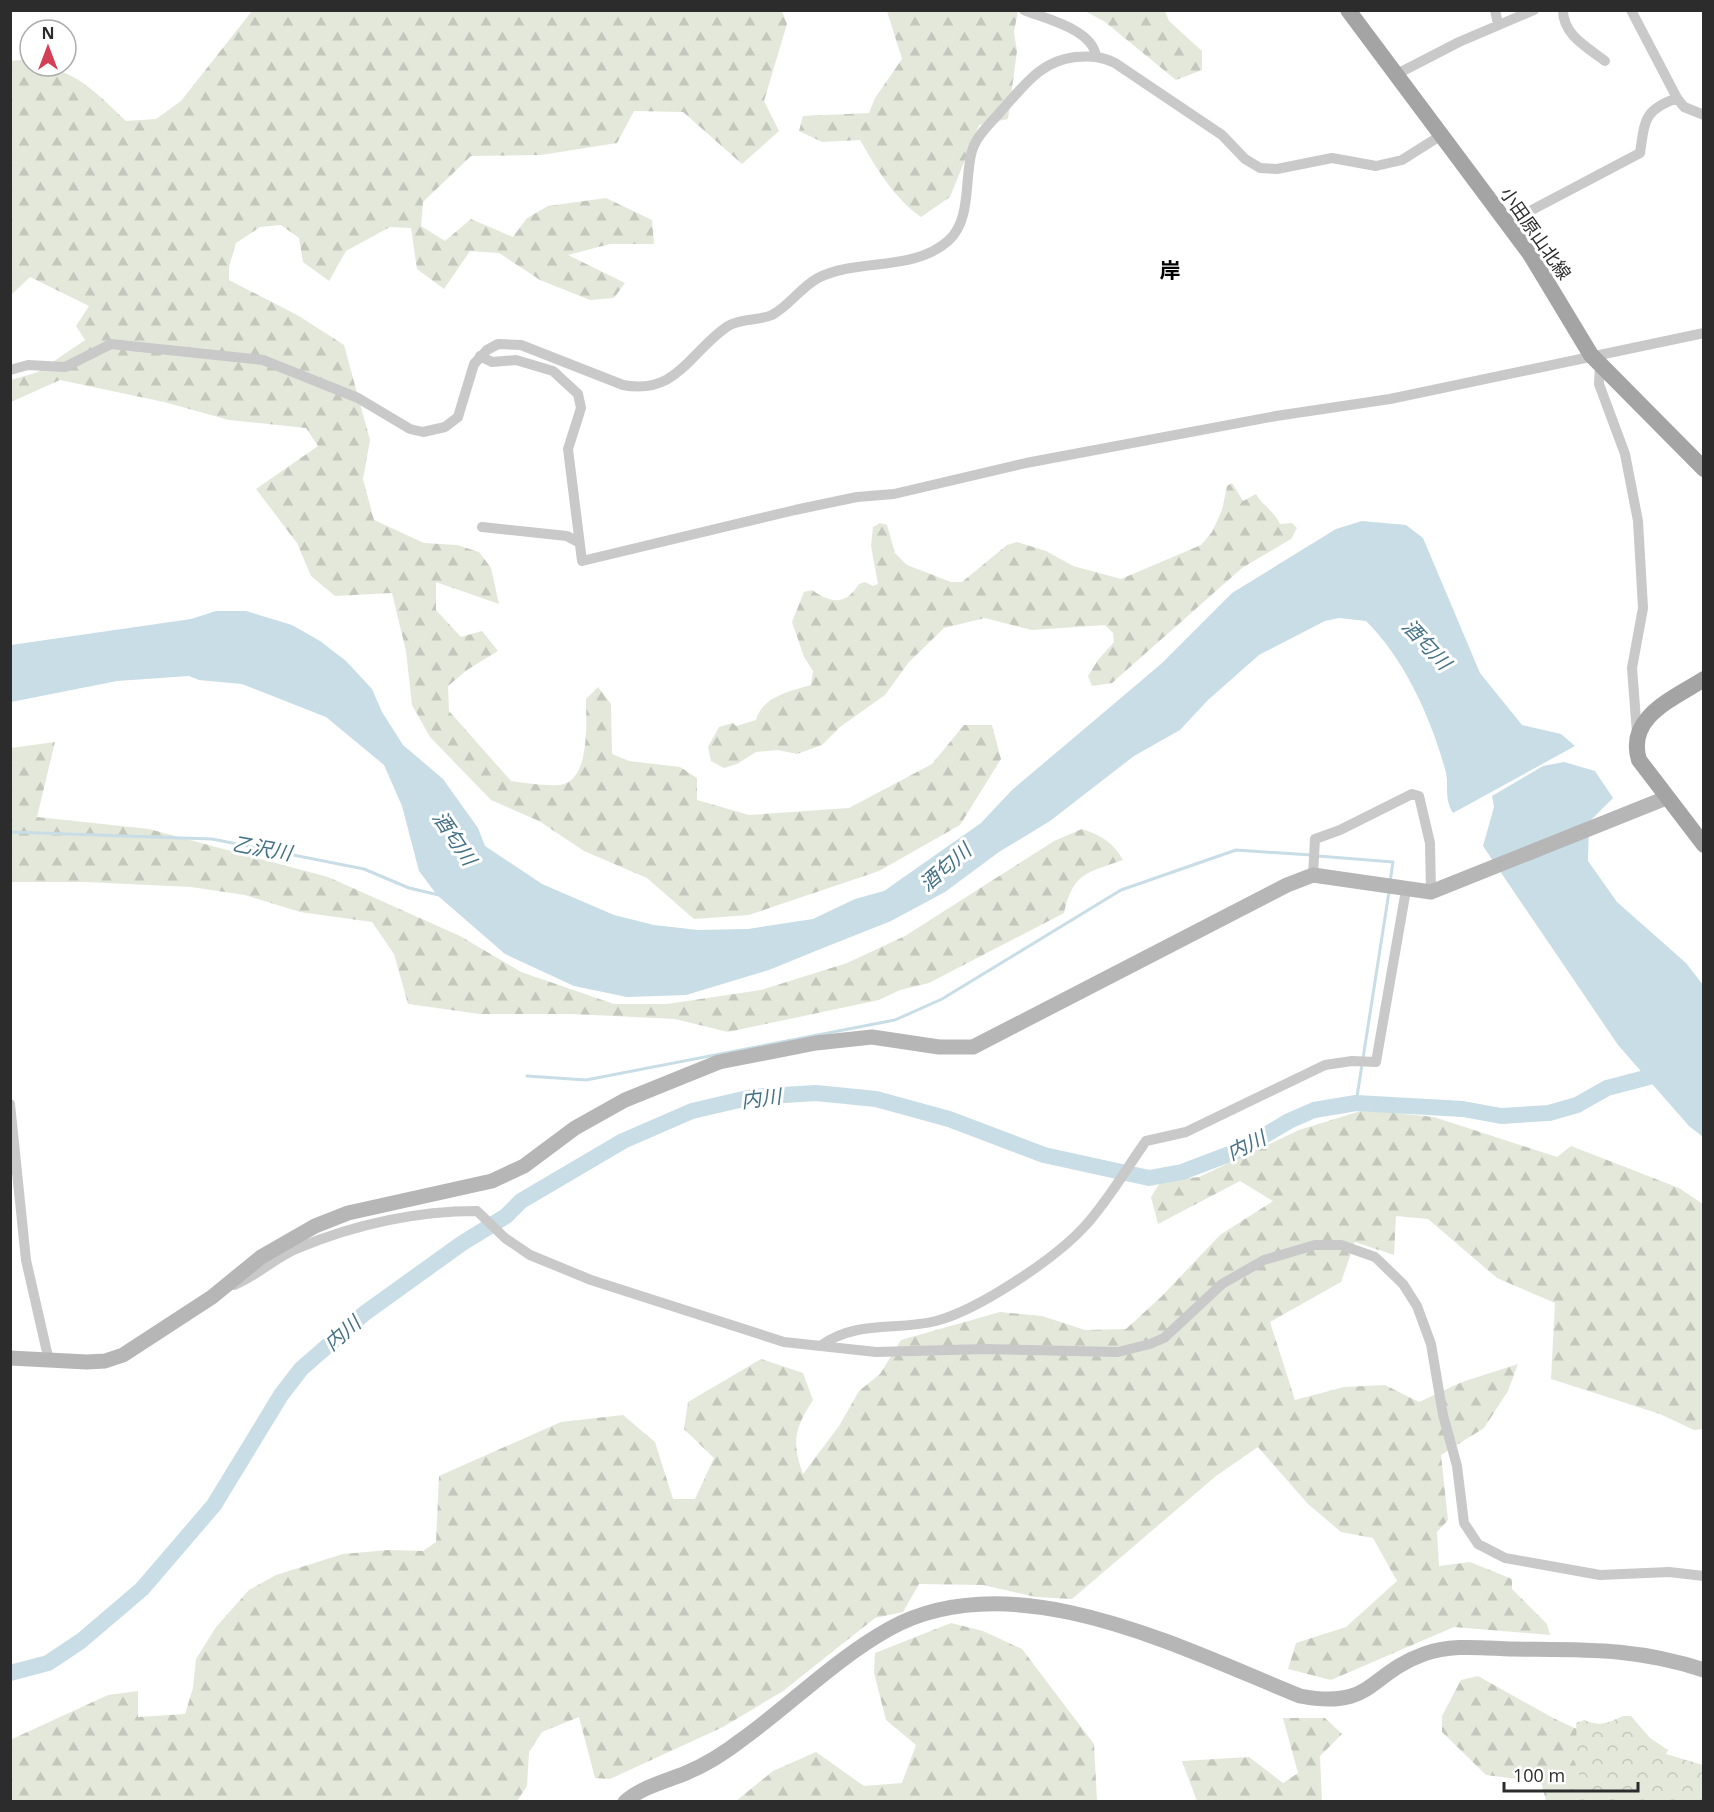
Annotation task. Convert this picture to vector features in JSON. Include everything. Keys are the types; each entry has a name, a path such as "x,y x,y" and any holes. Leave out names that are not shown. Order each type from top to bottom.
{"main road":[{"name":"小田原山北線","path":"1348,10 1507,223 1551,286 1595,360 1704,469"},
{"path":"1701,835 1666,798 1639,760 1635,747 1637,733 1648,716 1704,679"}],"street":[{"path":"1024,10 1086,38 1095,49 1096,56"},
{"path":"1495,10 1498,24"},
{"path":"1395,75 1498,24 1534,10"},
{"path":"1563,10 1563,20 1569,33 1605,61"},
{"path":"1631,10 1677,98 1684,107 1704,115"},
{"path":"10,370 28,365 65,367 111,344 262,360 358,398 410,429 423,432 445,427 458,417 469,375 480,356 498,344 513,343 623,386 661,384 677,374 727,327 774,314 819,278 852,268 932,252 947,243 956,233 968,192 972,150 981,134 1032,76 1047,64 1065,58 1096,56 1114,63 1222,135 1245,159 1260,168 1277,169 1332,158 1376,166 1402,160 1440,136"},
{"path":"1507,223 1640,153 1649,112 1656,106 1677,98"},
{"path":"480,356 492,362 516,360 553,370 578,394 581,408 568,449 582,561 857,497 894,494 1026,463 1276,416 1390,399 1595,360 1704,333"},
{"path":"1595,360 1599,384 1625,454 1638,521 1643,608 1632,668 1637,733"},
{"path":"482,527 567,536 578,542"},
{"path":"1313,872 1315,839 1340,831 1412,794 1419,796 1430,843 1431,890"},
{"path":"10,1358 105,1361 123,1355 225,1287 284,1242 315,1226 348,1213 492,1181 524,1166 575,1128 625,1100 719,1062 816,1043 872,1037 956,1048 987,1042 1313,872 1381,887 1431,890 1447,886 1666,798"},
{"path":"822,1345 833,1337 863,1328 917,1325 937,1321 983,1301 1028,1271 1085,1227 1146,1141 1186,1132 1325,1065 1352,1061 1376,1062 1406,890"},
{"path":"10,1104 26,1260 50,1361"},
{"path":"225,1287 238,1284 296,1248 371,1224 419,1214 477,1211 505,1238 544,1263 623,1292 784,1342 876,1352 1062,1349 1118,1352 1164,1338 1222,1284 1264,1260 1315,1245 1341,1245 1375,1257 1403,1284 1417,1306 1431,1344 1443,1415 1457,1466 1464,1523 1478,1544 1505,1558 1600,1575 1669,1572 1704,1576"},
{"path":"625,1802 719,1757 889,1629 947,1608 1016,1605 1055,1609 1096,1618 1146,1634 1300,1696 1322,1700 1357,1695 1408,1661 1442,1649 1582,1648 1635,1652 1704,1670"}],"green space":[{"path":"252,11 782,11 787,24 764,101 779,131 742,164 683,112 634,111 617,143 541,155 471,156 423,202 421,226 445,241 471,219 513,237 527,218 548,206 606,198 652,220 654,244 610,244 568,255 625,283 614,298 590,300 540,280 499,253 470,251 444,289 417,269 411,228 390,227 346,251 329,281 303,262 299,238 281,225 260,227 236,243 229,267 229,280 299,316 344,345 370,440 363,479 374,520 424,543 457,545 479,552 491,568 499,604 436,582 436,610 461,637 482,631 498,651 467,670 448,686 449,711 511,781 540,785 558,785 569,782 576,774 584,750 586,699 598,687 611,704 612,754 629,761 680,767 697,778 697,800 749,815 849,808 932,764 964,725 992,725 1001,759 960,825 879,871 749,915 694,919 647,878 584,851 539,821 491,800 430,737 412,705 406,651 392,593 335,596 311,576 297,543 256,489 318,446 306,428 229,420 164,402 60,380 11,402 11,380 38,372 85,340 76,326 89,306 30,277 11,295 11,61 18,60 18,78 74,78 94,91 126,121 156,119 181,101"},
{"path":"887,11 1018,11 1014,32 1017,51 1008,119 979,125 950,197 921,217 894,191 879,172 860,140 822,142 799,131 803,116 869,113 875,98 902,59"},
{"path":"1085,11 1165,11 1169,21 1202,51 1202,70 1176,80 1105,22"},
{"path":"1232,483 1243,501 1256,494 1280,524 1292,523 1297,528 1291,539 1242,568 1112,683 1092,686 1088,676 1114,642 1113,633 1105,625 1032,630 985,618 944,628 909,662 885,695 840,727 822,745 797,754 778,750 756,752 737,764 724,768 711,761 708,747 719,727 733,723 736,726 756,720 759,712 771,700 811,685 813,671 804,657 792,622 804,592 812,590 825,598 837,600 848,596 859,584 865,582 873,586 878,584 871,546 873,527 880,523 887,525 895,553 907,565 951,582 962,582 1007,545 1017,542 1046,551 1073,566 1121,579 1201,545 1212,532 1222,510 1227,486"},
{"path":"55,742 37,817 149,829 328,877 460,936 521,972 614,1004 667,1004 761,990 847,963 905,936 1054,841 1082,829 1106,840 1123,860 1083,876 1072,889 1064,913 929,983 900,990 879,1000 728,1032 675,1019 573,1014 480,1014 408,1004 394,954 372,922 300,912 245,895 191,887 86,882 11,882 11,748"},
{"path":"1364,1110 1434,1117 1557,1157 1571,1146 1679,1188 1703,1204 1703,1429 1694,1430 1660,1414 1551,1379 1555,1303 1497,1278 1428,1219 1396,1216 1394,1255 1355,1242 1341,1282 1270,1322 1295,1400 1344,1387 1385,1385 1419,1402 1462,1382 1518,1364 1508,1391 1484,1428 1441,1455 1448,1520 1437,1532 1439,1566 1470,1562 1512,1579 1512,1589 1547,1624 1550,1635 1454,1627 1331,1680 1288,1669 1296,1643 1346,1627 1397,1581 1373,1538 1341,1532 1308,1504 1258,1447 1216,1476 1072,1599 1036,1597 983,1585 919,1584 903,1612 875,1618 783,1691 723,1727 610,1779 595,1778 579,1717 542,1732 529,1752 527,1786 517,1801 11,1801 10,1740 108,1695 138,1691 138,1717 185,1714 193,1688 196,1659 216,1627 249,1590 276,1575 343,1554 389,1550 423,1551 436,1542 439,1476 561,1422 623,1415 655,1442 673,1499 695,1499 714,1458 684,1429 688,1402 761,1359 803,1373 813,1400 802,1419 797,1435 797,1452 803,1474 839,1426 859,1391 880,1374 901,1340 1000,1312 1042,1316 1085,1330 1126,1329 1161,1297 1220,1235 1273,1201 1240,1181 1158,1224 1151,1197 1161,1181 1199,1177 1299,1130"},
{"path":"951,1623 983,1631 1022,1649 1094,1744 1097,1801 736,1801 773,1771 816,1752 864,1786 902,1783 916,1745 886,1720 874,1673 875,1653"},
{"path":"1478,1676 1553,1718 1598,1739 1640,1801 1546,1801 1538,1769 1517,1779 1486,1775 1442,1732 1442,1716 1461,1680"},
{"path":"1623,1716 1631,1716 1650,1738 1668,1750 1666,1754 1703,1765 1703,1801 1562,1801 1579,1778 1573,1759 1577,1748 1576,1723 1584,1720 1604,1723"},
{"path":"1283,1718 1325,1718 1342,1734 1320,1756 1322,1801 1197,1801 1182,1761 1249,1757 1283,1783 1298,1773"}],"water":[{"name":"酒匂川","path":"1362,521 1406,525 1423,538 1480,673 1522,725 1561,734 1575,746 1453,813 1447,796 1445,769 1432,730 1415,690 1392,653 1366,621 1339,618 1325,621 1259,655 1208,700 1180,730 1134,756 1050,821 999,852 945,892 891,921 769,970 686,995 627,997 574,986 505,954 437,895 419,871 402,806 384,765 326,717 242,684 199,680 189,676 117,681 11,702 11,645 191,619 216,611 246,611 292,625 320,641 346,661 372,689 382,712 403,745 443,779 478,828 485,846 542,884 614,915 654,925 698,930 748,929 813,919 855,899 884,891 981,823 1012,790 1161,664 1232,593 1336,529"},
{"path":"1564,762 1595,771 1613,798 1589,822 1588,861 1617,902 1686,963 1703,985 1703,1137 1689,1126 1618,1045 1483,846 1494,807 1492,796 1543,766"}],"waterway":[{"name":"乙沢川","path":"10,832 212,839 364,869 409,888 439,895"},
{"path":"527,1076 586,1080 895,1020 942,999 1121,890 1236,850 1311,855"},
{"path":"1318,856 1393,862 1390,882"},
{"path":"1356,1103 1389,892"},
{"name":"内川","path":"10,1673 48,1663 81,1641 142,1589 214,1505 281,1395 301,1369 365,1313 461,1244 506,1216 521,1201 623,1141 692,1111 752,1097 816,1093 876,1099 949,1119 1044,1155 1149,1178 1182,1172 1240,1150 1289,1121 1314,1110 1356,1103 1463,1109 1501,1116 1549,1113 1577,1105 1607,1088 1668,1072"}],"district":[{"name":"岸","path":"1170,270"}]}
